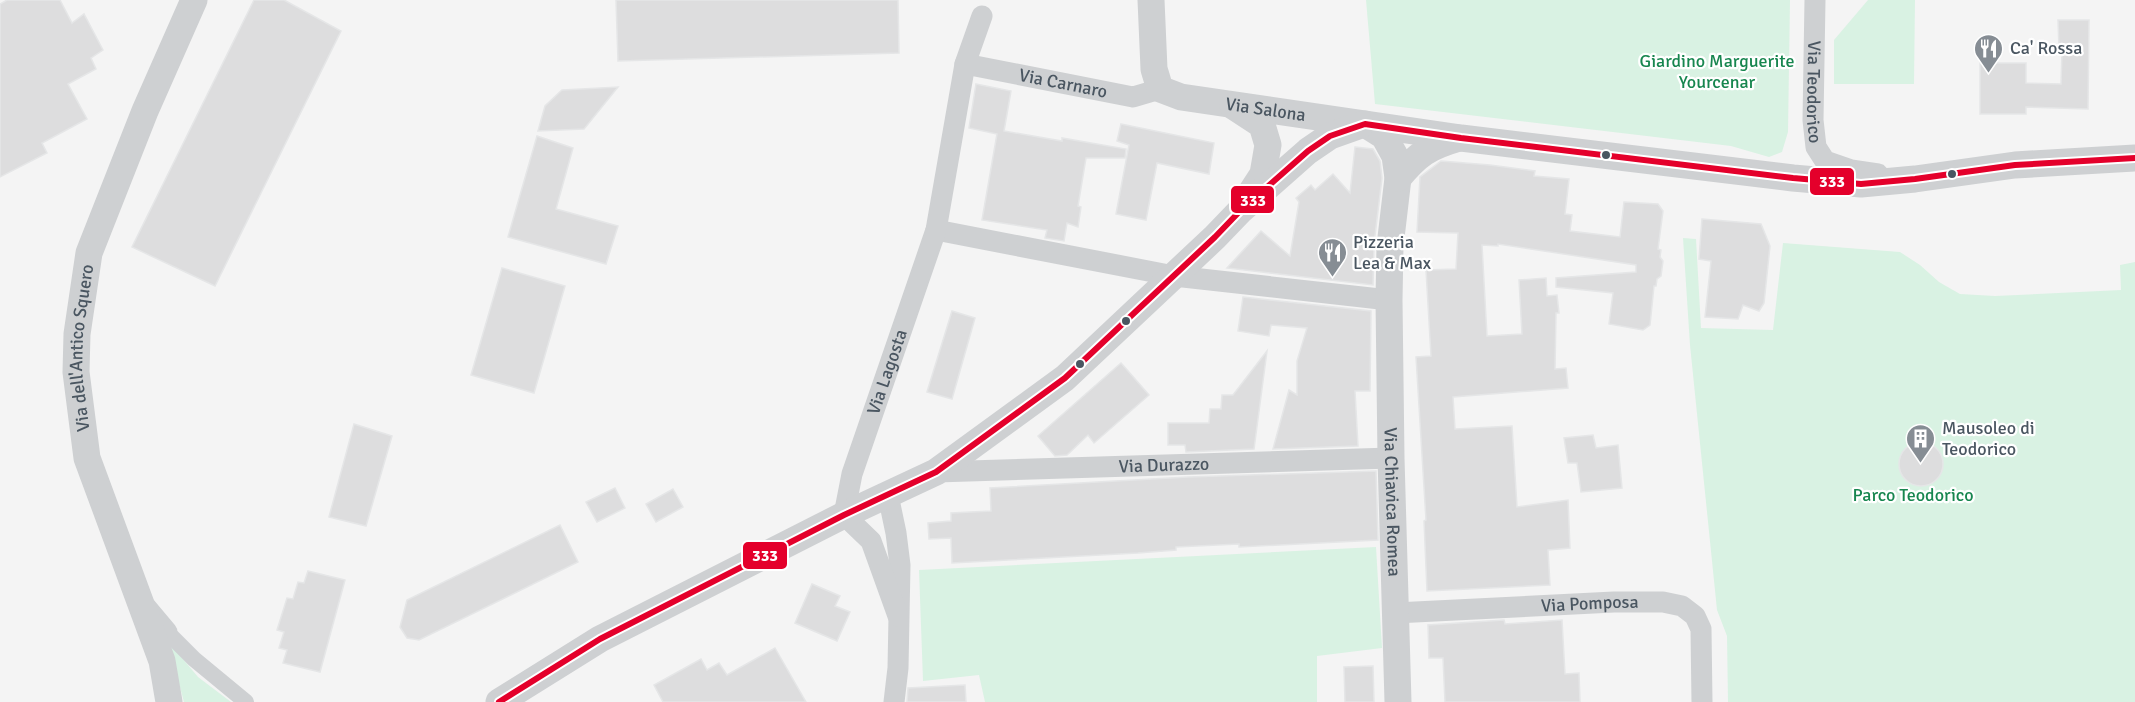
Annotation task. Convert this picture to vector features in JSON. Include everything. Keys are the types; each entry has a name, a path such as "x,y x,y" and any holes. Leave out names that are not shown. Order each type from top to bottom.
{"street":[{"name":"Via dell'Antico Squero","path":"169,702 162,661 87,458 76,372 77,334 89,253 145,111 194,0"},
{"path":"1151,0 1154,69 1160,89"},
{"name":"Via Teodorico","path":"1815,0 1813,120 1816,147 1826,162 1851,170 1915,179"},
{"name":"Via Lagosta","path":"844,515 852,474 936,230 965,64 982,16"},
{"name":"Via Carnaro","path":"965,64 1133,97 1160,89"},
{"name":"Via Salona","path":"1160,89 1181,97 1461,138 1793,178 1861,183 1915,179 2015,165 2135,158"},
{"path":"1229,104 1262,125 1268,146 1263,174 1240,211"},
{"path":"499,702 600,639 844,515 936,472 1065,378 1240,211 1308,151 1330,136 1365,124"},
{"name":"Via Chiavica Romea","path":"1365,124 1384,136 1395,156 1398,178 1390,246 1389,300 1398,702"},
{"path":"1398,178 1414,159 1436,145 1461,138"},
{"path":"936,230 1174,276 1389,300"},
{"name":"Via Durazzo","path":"936,472 1391,458"},
{"path":"888,495 900,565 898,668 894,702"},
{"path":"844,515 871,541 898,616"},
{"path":"140,600 167,632 194,658 246,702"},
{"name":"Via Pomposa","path":"1395,613 1614,602 1663,602 1682,606 1695,616 1701,629 1702,702"}],"green space":[{"name":"Giardino Marguerite Yourcenar","path":"1366,0 1790,0 1788,132 1782,152 1769,157 1731,146 1375,104"},
{"path":"1868,0 1915,0 1914,84 1834,84 1834,40"},
{"name":"Parco Teodorico","path":"1683,238 1696,239 1701,328 1773,330 1783,243 1900,252 1920,265 1939,282 1960,294 1995,296 2121,290 2120,265 2135,262 2135,702 1728,702 1727,636 1717,610 1690,345"},
{"path":"1376,547 1382,648 1317,656 1317,702 985,702 979,675 923,681 919,570"},
{"path":"167,640 198,677 231,702 184,702"}],"building":[{"path":"7,0 60,0 72,23 84,14 103,50 91,58 96,69 68,84 87,119 42,143 47,153 0,177 0,4"},
{"path":"254,0 284,0 341,31 215,286 132,247"},
{"path":"616,0 898,0 899,53 618,61"},
{"path":"2058,20 2089,20 2088,109 2026,107 2026,114 1980,114 1980,63 2026,63 2026,83 2061,84 2062,50 2059,50"},
{"path":"976,84 1011,91 1004,131 1126,149 1125,158 1086,158 1078,206 1081,207 1078,227 1067,223 1064,241 1045,238 1047,230 982,220 997,134 969,128"},
{"path":"618,87 584,129 538,131 545,106 562,90"},
{"path":"1121,124 1214,143 1209,174 1157,163 1146,220 1116,214 1129,145 1117,141"},
{"path":"537,136 573,148 556,209 618,226 606,264 508,237"},
{"path":"1355,147 1373,149 1380,161 1382,178 1374,244 1373,285 1227,268 1261,231 1290,256 1299,202 1296,198 1311,185 1315,190 1333,174 1350,193"},
{"path":"1441,161 1535,171 1534,176 1569,179 1565,214 1572,215 1570,231 1620,237 1624,202 1658,204 1663,211 1658,249 1661,250 1660,257 1663,261 1661,276 1654,286 1650,325 1643,330 1609,324 1613,293 1556,287 1556,278 1636,272 1636,265 1498,244 1498,246 1482,245 1487,336 1522,334 1519,280 1546,278 1547,296 1557,295 1559,313 1556,313 1555,369 1566,368 1568,388 1453,397 1455,429 1512,426 1517,507 1568,500 1570,548 1548,550 1550,585 1427,591 1424,521 1426,520 1416,357 1431,356 1426,270 1456,269 1458,233 1417,232 1420,177"},
{"path":"1702,219 1761,224 1770,246 1764,303 1759,311 1743,305 1738,319 1705,317 1711,261 1699,259"},
{"path":"502,268 565,286 534,393 471,375"},
{"path":"1243,297 1371,311 1370,391 1355,391 1358,446 1273,449 1289,390 1297,395 1297,361 1307,328 1271,325 1269,336 1238,331"},
{"path":"952,311 975,318 952,399 927,392"},
{"path":"1267,351 1254,449 1186,452 1185,445 1168,445 1168,423 1209,423 1210,409 1221,409 1222,395 1233,395"},
{"path":"1121,363 1149,395 1094,443 1088,435 1067,455 1055,456 1038,436"},
{"path":"354,424 392,436 366,526 329,517"},
{"path":"1593,435 1596,448 1618,445 1622,488 1581,492 1577,463 1568,463 1564,438"},
{"name":"Mausoleo di Teodorico","path":"1921,442 1937,448 1943,464 1937,480 1921,486 1905,480 1899,464 1905,448"},
{"path":"1376,471 1378,540 1239,547 1239,544 1176,547 1176,550 1138,553 952,563 951,538 929,539 928,523 951,521 951,513 991,511 990,488 1188,477"},
{"path":"615,488 625,508 597,522 586,502"},
{"path":"673,489 683,507 656,522 646,504"},
{"path":"560,525 578,562 419,640 407,638 400,627 407,600"},
{"path":"308,571 345,580 320,672 283,663 287,650 279,648 284,632 277,630 287,598 293,599 298,582 304,583"},
{"path":"812,584 840,596 835,606 850,612 837,641 795,623"},
{"path":"1504,620 1505,624 1562,620 1565,674 1579,673 1580,702 1445,702 1443,658 1429,658 1428,625"},
{"path":"775,648 806,702 663,702 654,685 701,659 707,670 719,663 727,675"},
{"path":"1373,666 1374,702 1345,702 1344,667"},
{"path":"965,685 966,702 907,702 908,688"}],"transit line":[{"name":"333","path":"499,702 600,639 844,515 936,472 1065,378 1240,211 1308,151 1330,136 1365,124 1461,138 1793,178 1861,184 2015,165 2135,158"}],"place":[{"name":"Ca' Rossa","path":"1989,74"},
{"name":"Pizzeria Lea & Max","path":"1332,278"},
{"name":"Mausoleo di Teodorico","path":"1921,464"}]}
